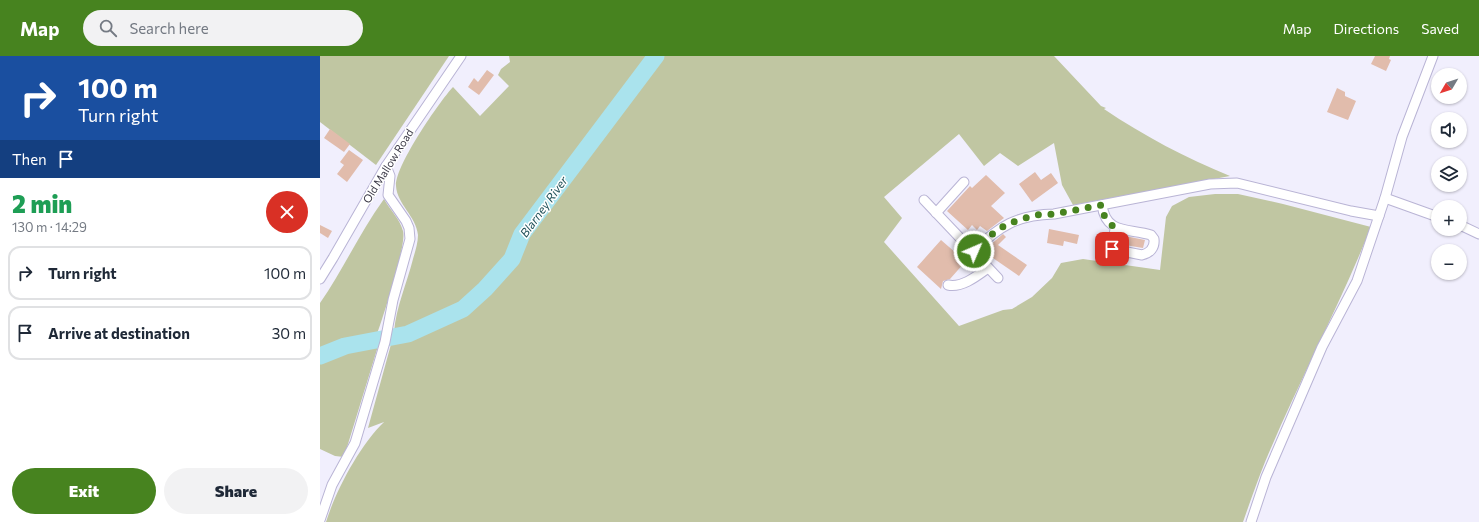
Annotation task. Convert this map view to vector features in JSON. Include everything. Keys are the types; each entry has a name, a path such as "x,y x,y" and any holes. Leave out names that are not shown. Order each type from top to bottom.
{"street":[{"name":"Old Mallow Road","path":"320,278 334,258 386,166 461,56"},
{"path":"1251,522 1266,478 1319,354 1357,281 1385,198 1402,137 1433,56"},
{"path":"320,520 332,485 355,443 385,342 393,300 410,239 409,228 406,221 388,195 390,176 386,166"},
{"path":"936,213 964,182"},
{"path":"974,251 988,237 1007,224 1035,215 1054,214 1210,184 1237,183 1350,211 1379,216"},
{"path":"1385,198 1431,214"},
{"path":"924,200 998,278"},
{"path":"1102,205 1103,214 1115,229 1151,235 1154,239 1153,248 1147,254 1142,255 1112,249 1115,229"},
{"path":"1467,228 1479,234"},
{"path":"948,285 954,287 988,268"}],"green space":[{"path":"320,56 449,56 376,165 320,122"},
{"path":"509,56 1054,56 1101,106 1106,108 1104,109 1166,146 1197,162 1230,176 1073,205 1062,185 1054,143 1018,166 1000,153 984,166 959,134 884,197 902,218 884,242 959,326 1003,310 1012,309 1032,297 1052,278 1061,263 1083,259 1160,270 1166,217 1172,206 1189,197 1215,194 1238,194 1371,227 1346,286 1291,403 1262,470 1243,522 326,522 342,482 366,443 384,422 368,428 393,337 430,326 464,306 485,290 512,260 507,260 501,268 461,303 427,320 394,332 399,304 411,268 418,238 417,228 397,192 396,186 403,164 419,135 438,106 453,87 480,116 509,86 498,75 501,69 510,62"},
{"path":"384,199 402,227 403,238 401,250 394,281 377,334 367,336 362,346 379,343 344,457 335,456 320,449 320,303"}],"building":[{"path":"1375,56 1390,56 1389,59 1391,60 1386,71 1371,64"},
{"path":"487,70 494,75 479,95 468,87 474,78 478,82"},
{"path":"1337,88 1345,92 1345,96 1356,101 1348,120 1327,112"},
{"path":"330,129 350,144 344,152 324,138"},
{"path":"349,150 363,160 347,182 337,174 344,165 340,162"},
{"path":"1035,172 1041,180 1051,173 1058,183 1032,202 1019,184"},
{"path":"986,175 1005,193 991,206 1004,218 987,231 980,226 977,230 972,225 968,230 947,211 970,186 972,188"},
{"path":"320,225 332,231 328,238 320,233"},
{"path":"1049,229 1079,235 1077,244 1064,241 1063,246 1047,243"},
{"path":"1003,234 1006,237 998,245 1027,265 1019,276 990,256 988,258 982,252"},
{"path":"1120,235 1145,240 1143,248 1119,244"},
{"path":"941,240 956,253 960,250 964,254 966,253 972,260 968,264 965,262 950,279 943,281 941,289 917,267"}],"waterway":[{"name":"Blarney River","path":"320,356 345,346 408,334 463,309 485,289 512,259 522,234 656,56"}],"route":[{"path":"974,251 988,237 1007,224 1035,215 1054,214 1102,205 1103,214 1115,229 1112,249"}]}
